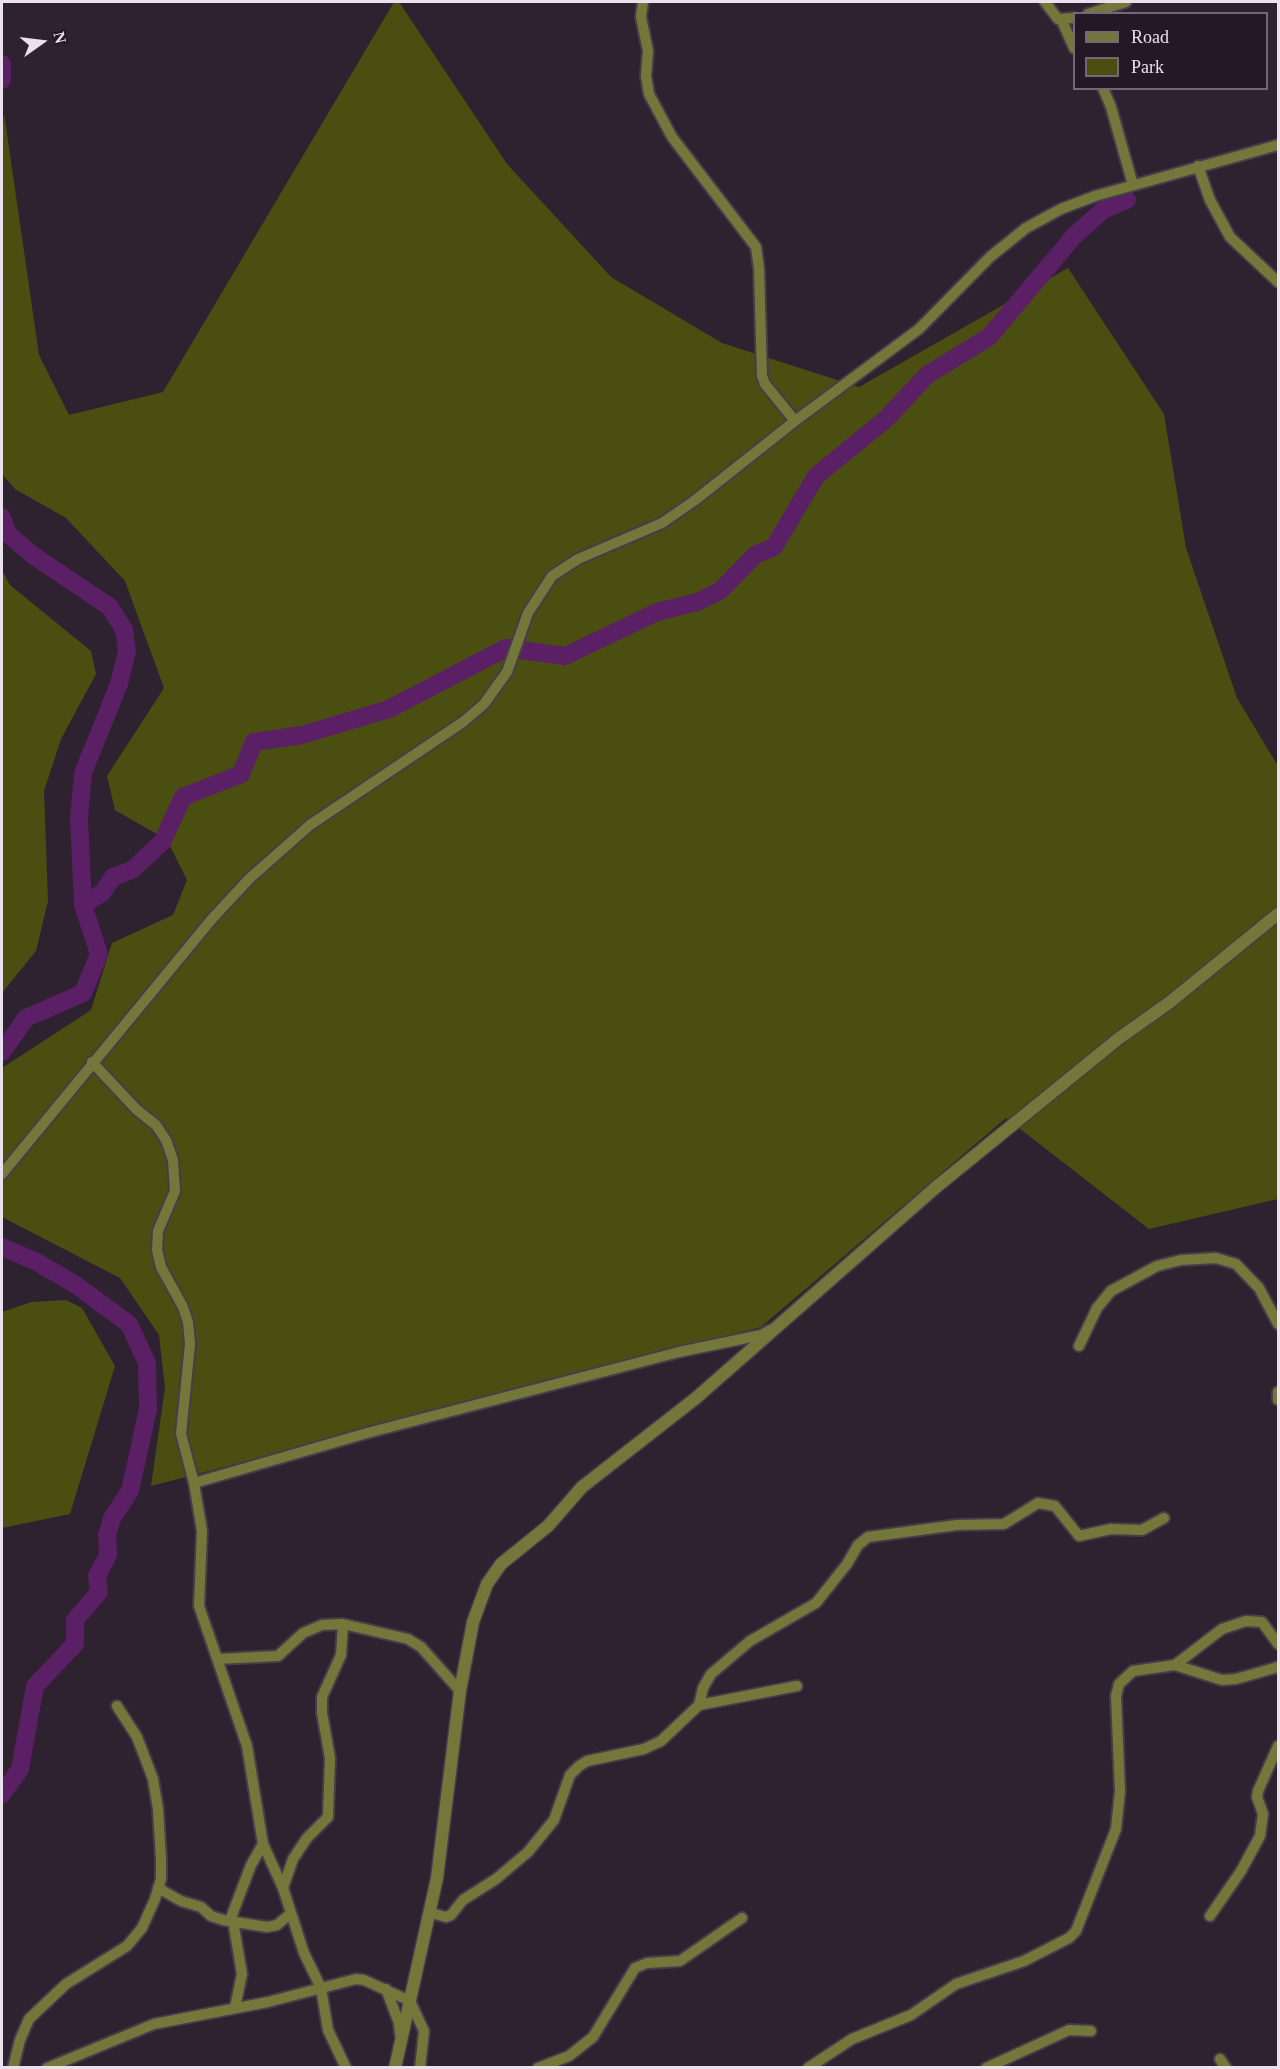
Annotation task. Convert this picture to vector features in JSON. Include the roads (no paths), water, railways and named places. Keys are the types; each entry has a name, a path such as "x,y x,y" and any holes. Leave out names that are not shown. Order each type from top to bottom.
{"street":[{"path":"643,2 641,17 648,51 646,76 649,94 672,137 756,247 759,269 762,376 765,384 795,421"},
{"path":"1045,2 1052,13 1062,21 1073,46"},
{"path":"1094,12 1126,2"},
{"path":"1062,21 1073,18"},
{"path":"1104,90 1133,185"},
{"path":"2,1174 92,1062 211,920 249,879 310,825 463,722 484,704 497,687 512,660 520,632 544,584 559,570 578,559 643,532 677,513 795,421 919,329 984,262 1026,228 1061,209 1133,185 1278,145"},
{"path":"1198,166 1210,200 1230,237 1278,282"},
{"path":"393,2067 431,1913 448,1798 460,1691 473,1622 487,1584 501,1564 548,1526 582,1487 696,1398 935,1188 1118,1039 1170,1002 1278,914"},
{"path":"92,1062 137,1110 156,1125 166,1140 173,1160 175,1191 158,1231 157,1250 161,1267 183,1306 188,1322 190,1344 182,1434 194,1483 202,1532 199,1606 250,1755 263,1844 283,1888 304,1953 321,1988 328,2030 346,2067"},
{"path":"1079,1346 1097,1308 1111,1291 1157,1266 1181,1260 1216,1258 1236,1264 1259,1288 1278,1324"},
{"path":"194,1483 378,1430 679,1352 761,1335 772,1329"},
{"path":"1278,1392 1278,1400"},
{"path":"699,1705 703,1688 711,1674 750,1641 816,1603 847,1564 858,1545 868,1537 957,1525 1004,1524 1038,1503 1054,1506 1079,1536 1111,1529 1142,1530 1164,1518"},
{"path":"1175,1665 1222,1629 1246,1622 1262,1622 1278,1644"},
{"path":"218,1659 278,1656 303,1633 322,1625 343,1624 408,1639 421,1647 460,1691"},
{"path":"283,1888 292,1859 307,1838 328,1817 330,1758 322,1713 322,1696 341,1655 343,1624"},
{"path":"808,2067 852,2039 911,2015 950,1987 1048,1951 1076,1931 1116,1830 1120,1791 1116,1696 1119,1684 1133,1671 1175,1665 1222,1680 1258,1674 1278,1667"},
{"path":"431,1913 447,1917 451,1915 463,1900 496,1879 528,1852 554,1820 570,1775 587,1761 644,1749 666,1736 699,1705 797,1686"},
{"path":"13,2067 20,2040 29,2019 66,1984 127,1946 142,1929 158,1888 160,1831 153,1779 137,1737 117,1706"},
{"path":"1210,1916 1241,1871 1260,1836 1263,1814 1257,1797 1258,1791 1278,1746"},
{"path":"235,2007 242,1974 231,1922 233,1910 263,1844"},
{"path":"158,1888 181,1901 201,1906 216,1919 231,1922 267,1927 277,1925 290,1914"},
{"path":"538,2067 569,2056 592,2037 635,1968 647,1963 680,1961 742,1918"},
{"path":"47,2067 154,2024 356,1979 364,1980 410,2001 424,2031 420,2067"},
{"path":"386,1989 400,2034 393,2067"},
{"path":"986,2067 1069,2030 1091,2031"}],"waterway":[{"path":"2,64 2,80"},
{"path":"83,905 102,893 113,877 132,870 162,842 183,797 241,774 254,742 302,735 389,709 506,648 565,656 657,612 697,602 720,591 755,555 774,547 816,476 886,419 927,375 989,337 1074,236 1103,210 1127,200"},
{"path":"2,517 8,534 34,556 110,607 124,630 127,651 119,684 83,773 79,818 83,905 99,954 83,993 26,1018 2,1052"},
{"path":"2,1247 35,1261 76,1285 129,1324 147,1363 148,1409 130,1491 112,1518 107,1535 108,1555 97,1576 99,1592 75,1620 75,1644 35,1686 20,1769 2,1794"}]}
